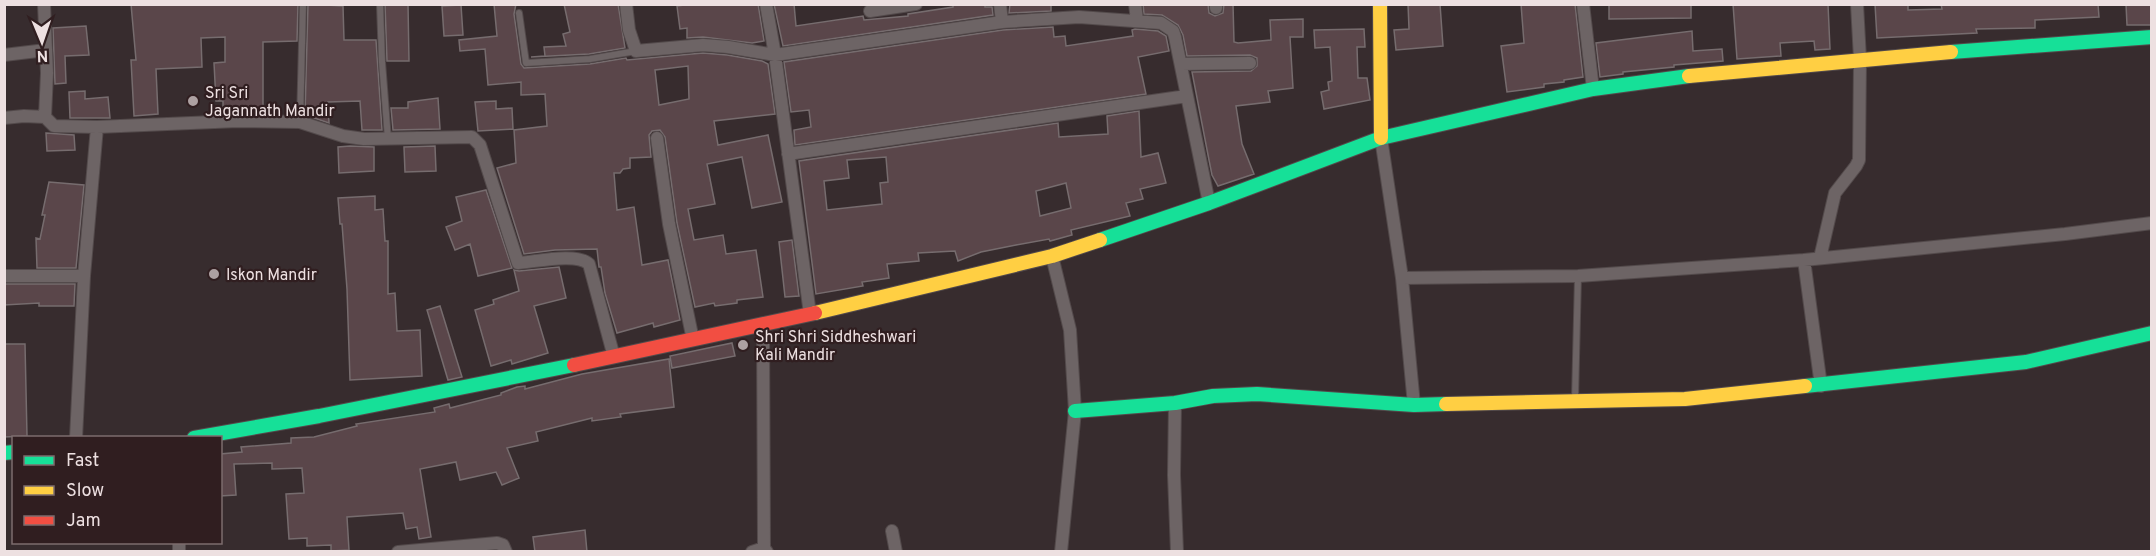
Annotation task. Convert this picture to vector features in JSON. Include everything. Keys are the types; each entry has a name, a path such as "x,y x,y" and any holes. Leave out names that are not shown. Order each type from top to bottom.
{"street":[{"path":"44,4 45,117"},
{"path":"626,4 629,30 636,51 703,45 775,55 1002,22 1079,17 1161,23 1173,31 1209,203"},
{"path":"766,4 810,314"},
{"path":"870,11 916,4"},
{"path":"1000,4 1002,22"},
{"path":"1135,4 1137,20"},
{"path":"1380,4 1382,138 1402,278 1414,405"},
{"path":"1583,4 1593,89"},
{"path":"1820,258 1835,193 1858,163 1860,59 1857,4"},
{"path":"206,436 319,416 614,357 763,325 1052,256 1209,203 1382,138 1593,89 1710,73 1860,59 2151,37"},
{"path":"4,55 46,50"},
{"path":"1181,64 1250,63"},
{"path":"788,154 1187,96"},
{"path":"4,118 45,117 54,126 97,127 238,121 300,122 343,136 364,139 465,137 476,140 518,263 577,257 587,261 614,357"},
{"path":"76,436 84,276 97,127"},
{"path":"657,138 669,224 693,340"},
{"path":"1402,278 1578,276 1804,260 2065,234 2151,223"},
{"path":"1052,256 1070,330 1075,411 1061,552"},
{"path":"1804,260 1821,386"},
{"path":"4,276 84,276"},
{"path":"761,550 763,325"},
{"path":"1075,411 1175,403 1213,396 1257,393 1414,405 1685,399 2026,362 2151,333"},
{"path":"1175,403 1173,475 1178,552"},
{"path":"892,531 896,552"},
{"path":"398,552 497,543 503,545 506,552"}],"lane":[{"path":"300,122 303,4"},
{"path":"380,4 388,139"},
{"path":"519,13 526,63 590,59 636,51"},
{"path":"1575,402 1578,276"}],"building":[{"path":"131,4 298,4 297,41 263,42 263,113 223,113 223,101 216,101 214,63 225,62 225,37 201,38 202,67 156,69 158,114 134,116 131,60 136,60"},
{"path":"308,4 343,6 344,40 376,40 382,130 362,130 360,101 328,102 329,123 305,115"},
{"path":"385,4 408,4 409,61 387,61"},
{"path":"494,4 516,4 514,14 521,64 524,68 703,53 727,55 768,64 775,114 714,121 718,145 768,135 782,202 752,208 742,157 707,164 715,204 688,209 694,240 723,235 726,254 756,250 763,297 737,300 737,303 715,306 714,303 695,307 677,223 665,137 660,130 652,131 649,135 651,157 630,158 630,168 614,173 617,210 634,207 642,265 668,260 680,320 654,327 653,323 617,333 605,293 597,249 555,250 524,254 497,168 516,163 514,130 547,126 545,94 521,95 521,82 488,85 485,49 460,51 459,40 497,36","holes":["688,66 689,99 659,105 655,70"]},
{"path":"564,4 618,4 625,48 589,54 531,57 545,56 544,47 566,46 563,34 570,32"},
{"path":"758,4 764,41 752,43 703,37 687,38 687,28 680,29 677,6"},
{"path":"774,4 794,4 796,26 863,16 864,20 908,16 908,14 953,7 953,4 985,4 985,7 992,7 993,15 783,46"},
{"path":"1010,4 1051,4 1051,11 1009,13"},
{"path":"1143,4 1208,4 1209,13 1215,16 1223,13 1224,4 1233,4 1234,42 1238,43 1271,40 1270,20 1303,19 1303,37 1290,37 1293,88 1268,91 1270,102 1236,106 1242,144 1254,174 1218,186 1212,175 1192,72 1251,71 1257,66 1257,58 1250,55 1187,56 1183,35 1178,25 1162,15 1144,14"},
{"path":"1408,4 1440,4 1443,46 1396,50 1394,30 1409,29"},
{"path":"1521,4 1575,4 1583,77 1544,84 1544,87 1507,92 1501,46 1524,43"},
{"path":"1609,4 1691,4 1691,18 1609,19"},
{"path":"1733,4 1828,4 1830,49 1815,50 1814,41 1780,43 1781,56 1737,59"},
{"path":"1875,4 1908,4 1908,10 1942,9 1941,4 2098,4 2099,17 2035,20 2035,28 1976,29 1977,33 1877,38"},
{"path":"2126,4 2151,4 2151,25 2127,25"},
{"path":"461,5 463,35 444,36 442,6"},
{"path":"86,26 89,55 65,56 66,83 55,84 53,28"},
{"path":"1053,27 1054,37 1065,36 1066,46 1133,36 1132,30 1135,29 1158,31 1166,36 1169,51 1138,57 1146,94 795,145 794,130 811,127 809,110 791,112 784,62 1003,30"},
{"path":"1364,29 1365,47 1357,47 1358,78 1367,78 1370,100 1324,109 1321,92 1329,90 1328,82 1332,81 1330,47 1315,48 1314,30"},
{"path":"1692,31 1693,51 1722,49 1723,61 1674,65 1674,67 1623,72 1623,74 1600,77 1596,43"},
{"path":"85,91 85,99 108,97 110,118 70,118 69,92"},
{"path":"438,98 440,129 393,130 391,108 408,108 408,102"},
{"path":"496,101 496,109 512,108 513,129 478,131 475,102"},
{"path":"1139,111 1141,157 1158,153 1166,183 1140,189 1143,199 1126,203 1130,216 1071,230 1072,235 1050,241 1049,239 981,252 958,261 955,251 918,253 919,261 887,264 889,278 862,282 863,286 816,294 799,161 1058,123 1059,137 1108,134 1107,116","holes":["886,157 888,182 880,183 882,204 827,210 824,181 849,178 847,160","1066,183 1071,208 1040,216 1036,191"]},
{"path":"46,133 74,135 75,150 47,151"},
{"path":"435,146 436,171 405,172 404,147"},
{"path":"338,147 374,147 374,171 339,173"},
{"path":"49,182 84,185 76,268 37,268 36,238 40,239"},
{"path":"486,190 512,268 478,276 470,244 455,250 446,227 462,221 456,197"},
{"path":"375,196 375,210 383,209 385,241 388,241 388,294 395,293 397,331 420,330 422,376 350,380 347,289 338,198"},
{"path":"792,240 799,296 785,297 779,242"},
{"path":"559,267 566,298 534,306 548,353 512,364 511,360 491,366 475,310 494,304 493,300 519,291 514,270"},
{"path":"4,284 75,284 74,306 39,306 39,303 4,305"},
{"path":"440,306 462,377 448,380 427,310"},
{"path":"732,343 735,356 672,368 670,356"},
{"path":"4,344 25,344 27,436 4,437"},
{"path":"669,359 674,407 620,414 621,417 592,421 592,418 536,432 538,441 507,448 519,478 502,485 496,472 460,480 456,462 420,469 431,537 419,539 417,527 406,529 403,513 347,517 349,550 331,551 331,545 307,546 307,538 289,539 286,494 304,493 302,468 272,469 272,463 234,464 236,495 222,496 222,454 242,452 241,447 291,443 291,438 314,437 357,426 356,424 435,412 434,408 449,404 450,408 501,395 517,387 525,386 525,389 582,374"},
{"path":"585,530 587,552 535,552 533,537"}],"traffic: fast":[{"path":"1951,52 2152,37"},
{"path":"1100,240 1209,203 1381,138 1593,89 1689,76"},
{"path":"1805,386 2026,362 2152,333"},
{"path":"205,436 319,416 574,365"},
{"path":"1075,411 1175,403 1213,396 1257,394 1414,405 1446,404"},
{"path":"4,453 12,452"}],"traffic: slow":[{"path":"1380,4 1381,138"},
{"path":"1689,76 1951,52"},
{"path":"815,313 1052,256 1100,240"},
{"path":"1446,404 1685,399 1805,386"}],"traffic: jam":[{"path":"574,365 815,313"}],"place":[{"name":"Sri Sri Jagannath Mandir","path":"193,101"},
{"name":"Iskon Mandir","path":"214,274"},
{"name":"Shri Shri Siddheshwari Kali Mandir","path":"743,345"}]}
